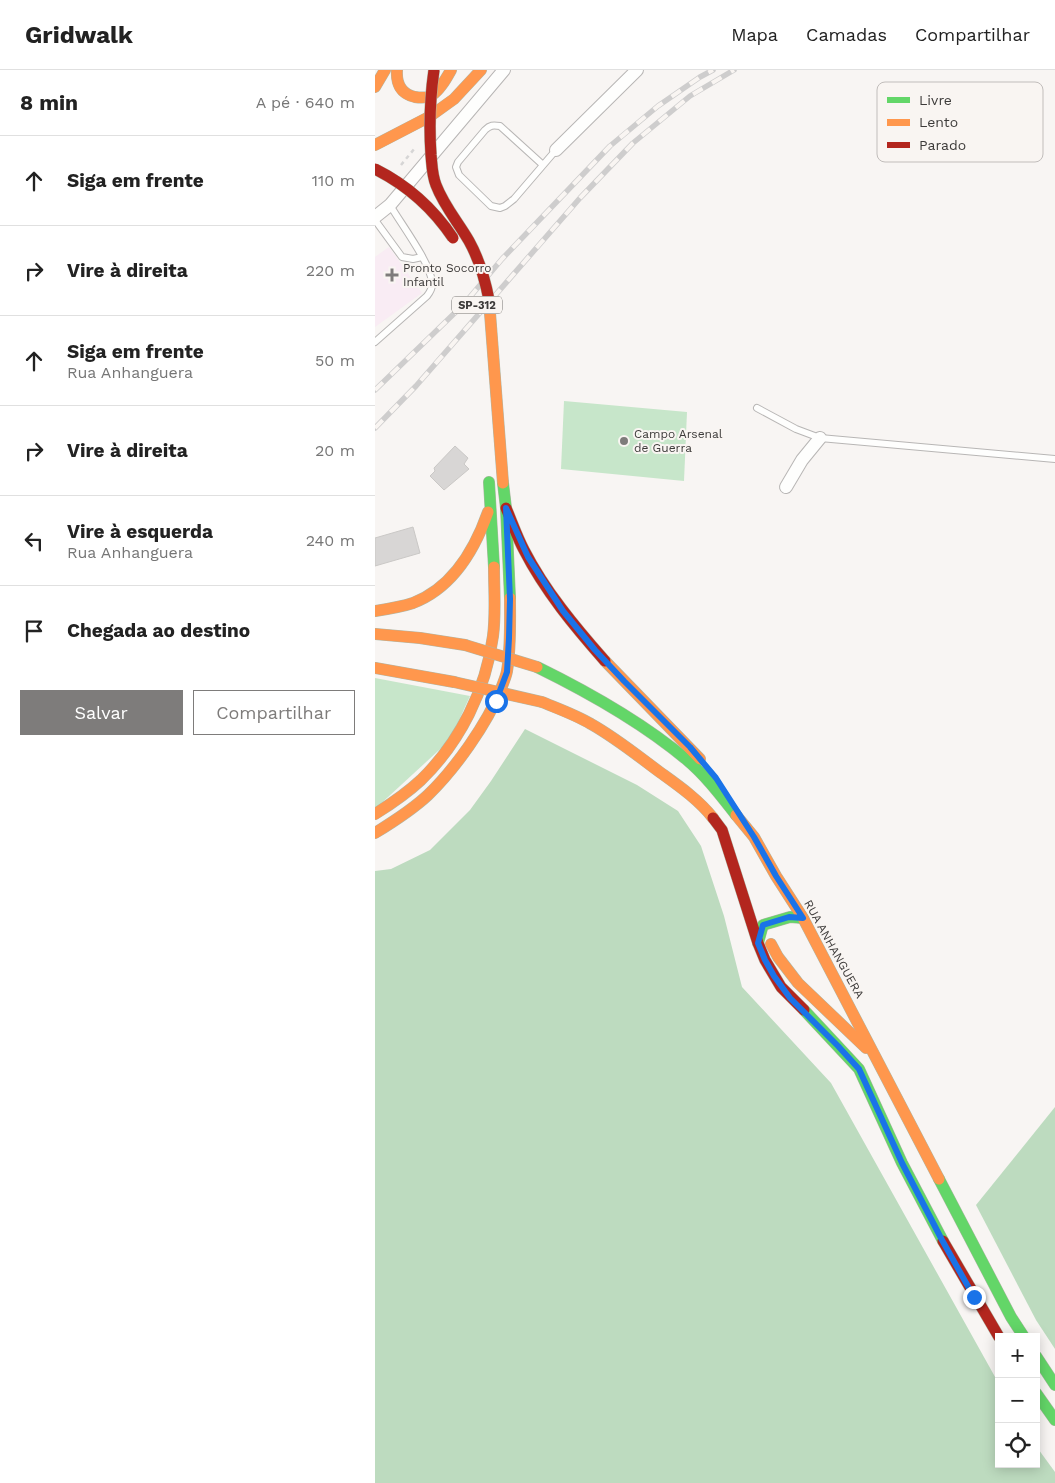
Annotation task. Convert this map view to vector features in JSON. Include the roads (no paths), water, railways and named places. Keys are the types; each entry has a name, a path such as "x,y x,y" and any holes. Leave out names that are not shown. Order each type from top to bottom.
{"main road":[{"path":"375,87 385,70"},
{"path":"397,70 396,80 399,88 403,92 420,98 432,94 451,70"},
{"name":"SP-312","path":"434,70 430,108 430,131 435,183 471,244 486,285 506,508 528,557 563,611 595,650 702,761 716,778 754,837"},
{"path":"375,145 429,117 454,99 481,70"},
{"path":"375,158 393,166 413,179 453,216"},
{"path":"375,169 399,182 421,200 445,225 457,245"},
{"path":"375,814 403,795 436,765 453,743 471,712 487,666 493,635 494,556 489,478"},
{"path":"375,612 417,601 440,586 455,572 470,554 482,532 491,503"},
{"path":"375,833 427,796 452,770 477,734 496,701 507,672 509,638 510,599 506,508"},
{"name":"RUA ANHANGUERA","path":"375,634 434,638 465,645 537,667 581,689 648,731 688,762 713,786 754,837 803,918 856,1016 1011,1317 1021,1333"},
{"path":"375,668 454,682 542,702 569,713 592,724 614,738 677,785 708,812 722,830 765,960 781,987 859,1069 915,1189 997,1333"},
{"path":"734,812 732,830 740,848"},
{"path":"753,892 763,925 776,954 790,975 859,1040 872,1055 892,1087"},
{"path":"763,925 789,917 803,918"},
{"path":"758,943 763,925"},
{"path":"1040,1362 1055,1385"},
{"path":"1040,1399 1055,1420"}],"street":[{"path":"375,219 390,205 504,70"},
{"path":"556,150 633,71"},
{"path":"785,487 802,460 820,438"}],"lane":[{"path":"543,166 500,126 495,125 485,130 458,162 457,170 459,175 491,206 500,208 514,199 543,166 556,150"},
{"path":"375,342 427,296 431,291 432,283 428,267 390,205"},
{"path":"375,219 402,256 413,259 422,257"},
{"path":"757,408 795,429 820,438 1055,459"}],"railway":[{"path":"375,390 464,304 502,259 610,146 658,106 713,70"},
{"path":"375,428 416,386 580,198 633,143 690,96 734,70"}],"place":[{"name":"Pronto Socorro Infantil","path":"392,275"},
{"name":"Campo Arsenal de Guerra","path":"624,441"}]}
